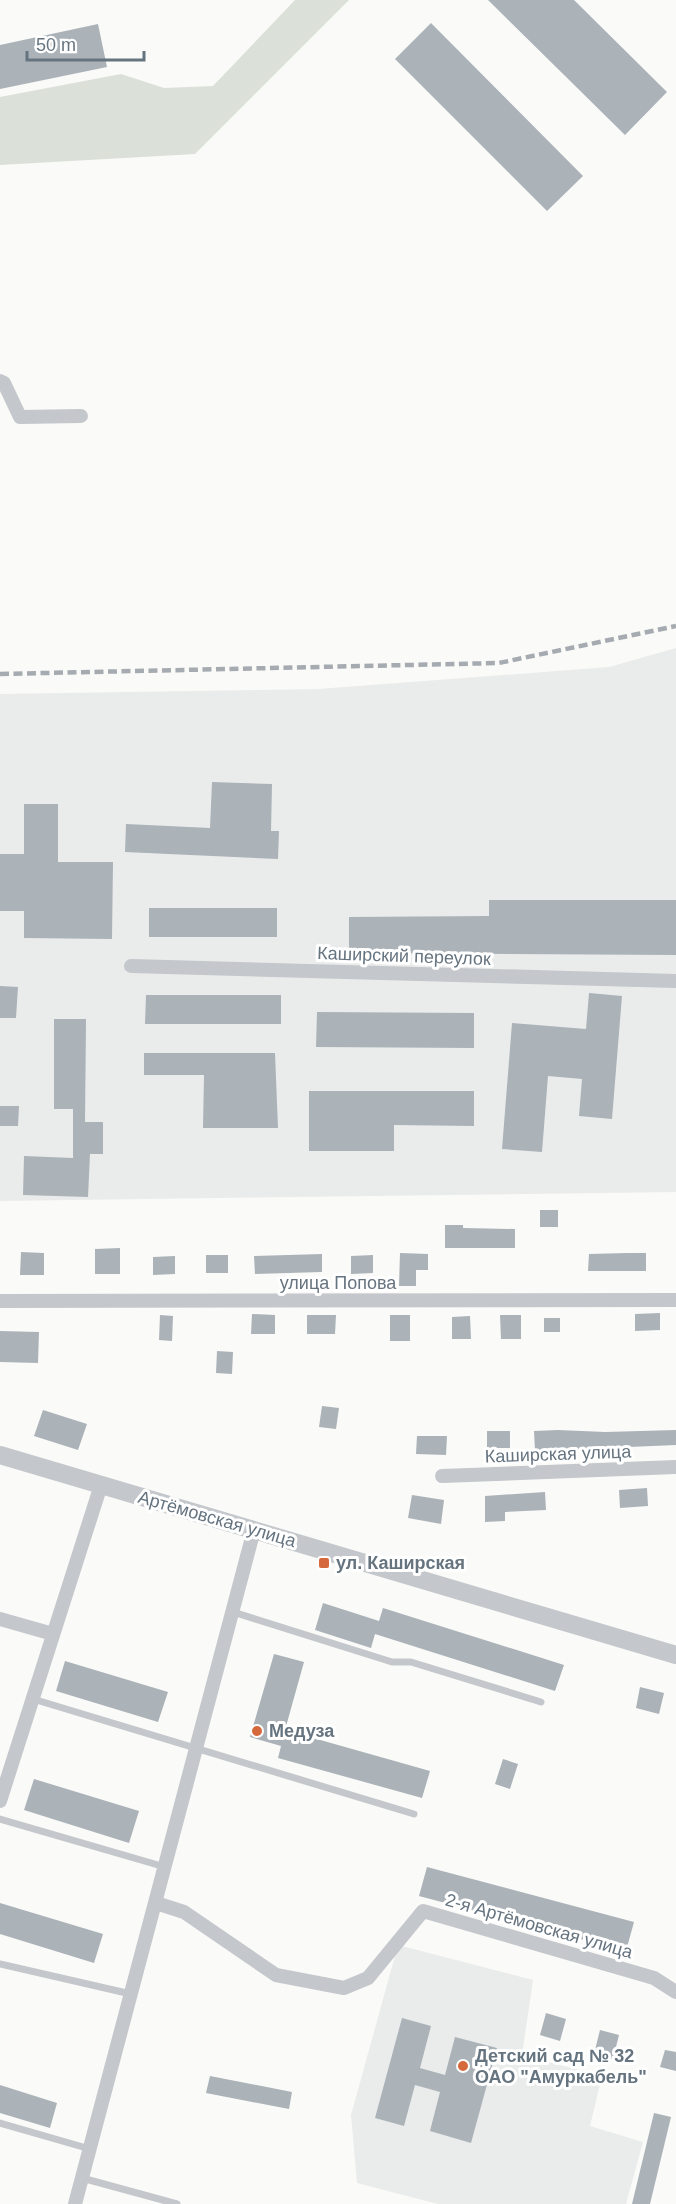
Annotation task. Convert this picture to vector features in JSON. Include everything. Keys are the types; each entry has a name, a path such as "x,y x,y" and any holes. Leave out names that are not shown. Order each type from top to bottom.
{"street":[{"path":"0,381 4,383 20,417 81,416"},
{"name":"Каширский переулок","path":"131,966 676,981"},
{"name":"улица Попова","path":"0,1301 676,1300"},
{"name":"Артёмовская улица","path":"0,1455 676,1655"},
{"name":"Каширская улица","path":"442,1476 676,1467"},
{"path":"0,1801 101,1485"},
{"path":"75,2204 254,1530"},
{"path":"0,1619 53,1634"},
{"name":"2-я Артёмовская улица","path":"156,1902 184,1912 276,1975 344,1988 368,1978 423,1911 654,1978 676,1992"}],"lane":[{"path":"233,1611 392,1662 411,1662 541,1702"},
{"path":"33,1699 414,1814"},
{"path":"0,1819 165,1867"},
{"path":"0,1964 131,1994"},
{"path":"0,2123 90,2149"},
{"path":"82,2178 177,2204"}],"shaded area":[{"path":"295,0 349,0 195,154 0,165 0,97 121,74 164,88 213,86"},
{"path":"676,648 676,1192 0,1201 0,694 318,689 609,667"},
{"name":"Детский сад № 32 ОАО \"Амуркабель\"","path":"398,1945 533,1980 522,2055 602,2076 590,2126 643,2142 626,2204 438,2204 357,2183 351,2115"}],"building":[{"path":"488,0 574,0 667,92 625,135"},
{"path":"431,23 583,176 547,211 395,59"},
{"path":"98,24 107,67 0,89 0,45"},
{"path":"212,782 272,784 271,831 279,831 278,859 125,852 126,824 210,828"},
{"path":"24,804 58,804 58,862 113,862 112,939 24,938 24,911 0,911 0,854 24,854"},
{"path":"489,900 676,900 676,955 349,953 349,917 489,916"},
{"path":"149,908 277,908 277,937 149,937"},
{"path":"0,986 18,987 16,1018 0,1018"},
{"path":"589,993 622,996 612,1119 579,1116 582,1079 548,1076 542,1152 502,1149 512,1023 586,1029"},
{"path":"146,995 281,995 281,1024 145,1024"},
{"path":"317,1012 474,1013 474,1048 316,1047"},
{"path":"54,1019 86,1019 85,1122 103,1122 103,1154 90,1154 88,1197 23,1195 24,1156 73,1158 73,1109 54,1109"},
{"path":"144,1053 275,1053 278,1128 203,1128 204,1075 144,1075"},
{"path":"309,1091 474,1091 474,1126 394,1125 394,1151 309,1151"},
{"path":"0,1106 19,1106 18,1126 0,1126"},
{"path":"540,1210 558,1210 558,1227 540,1227"},
{"path":"445,1225 463,1225 463,1228 515,1229 515,1248 445,1248"},
{"path":"120,1248 120,1274 95,1274 95,1249"},
{"path":"21,1252 44,1253 44,1275 20,1275"},
{"path":"400,1253 428,1254 428,1270 416,1270 416,1286 399,1286"},
{"path":"646,1253 646,1271 588,1271 589,1254"},
{"path":"322,1254 322,1272 255,1274 254,1256"},
{"path":"206,1255 228,1255 228,1273 206,1273"},
{"path":"373,1255 373,1273 351,1274 351,1256"},
{"path":"175,1256 175,1274 153,1275 153,1257"},
{"path":"660,1313 660,1330 635,1331 635,1314"},
{"path":"252,1314 275,1315 275,1334 251,1334"},
{"path":"160,1315 173,1316 172,1341 159,1340"},
{"path":"307,1315 336,1315 335,1334 307,1334"},
{"path":"390,1315 410,1315 410,1341 390,1341"},
{"path":"500,1315 521,1315 521,1339 501,1339"},
{"path":"470,1316 471,1339 452,1339 452,1317"},
{"path":"544,1318 560,1318 560,1332 544,1332"},
{"path":"0,1331 39,1332 38,1363 0,1362"},
{"path":"217,1351 233,1352 232,1374 216,1373"},
{"path":"322,1406 339,1408 336,1429 319,1427"},
{"path":"43,1410 87,1424 78,1450 34,1436"},
{"path":"676,1430 676,1445 535,1451 534,1431 605,1432"},
{"path":"487,1431 510,1431 510,1448 487,1448"},
{"path":"417,1436 447,1436 446,1455 416,1454"},
{"path":"647,1488 648,1506 620,1508 619,1490"},
{"path":"545,1492 546,1510 505,1512 505,1521 485,1522 485,1496"},
{"path":"412,1495 444,1500 441,1524 408,1518"},
{"path":"323,1603 379,1621 383,1608 564,1665 555,1691 375,1634 371,1648 315,1630"},
{"path":"274,1654 304,1662 285,1730 430,1771 422,1798 278,1758 281,1746 250,1737"},
{"path":"65,1661 168,1692 158,1722 56,1691"},
{"path":"640,1687 664,1693 659,1714 636,1708"},
{"path":"503,1759 518,1764 510,1789 495,1784"},
{"path":"34,1779 139,1811 129,1843 24,1810"},
{"path":"427,1867 634,1922 626,1951 419,1896"},
{"path":"0,1903 103,1934 94,1963 0,1934"},
{"path":"546,2013 566,2019 560,2041 540,2035"},
{"path":"402,2018 431,2026 420,2068 445,2075 455,2037 497,2048 471,2143 430,2131 440,2092 415,2085 404,2126 375,2118"},
{"path":"600,2030 619,2035 613,2059 594,2054"},
{"path":"665,2050 676,2052 676,2071 660,2067"},
{"path":"210,2076 292,2092 289,2109 206,2093"},
{"path":"0,2085 57,2103 50,2128 0,2113"},
{"path":"654,2113 671,2117 650,2204 632,2204"}],"railway":[{"path":"0,674 499,663 676,626"}],"place":[{"name":"ул. Каширская","path":"324,1563"},
{"name":"Медуза","path":"257,1731"},
{"name":"Детский сад № 32 ОАО \"Амуркабель\"","path":"463,2066"}]}
